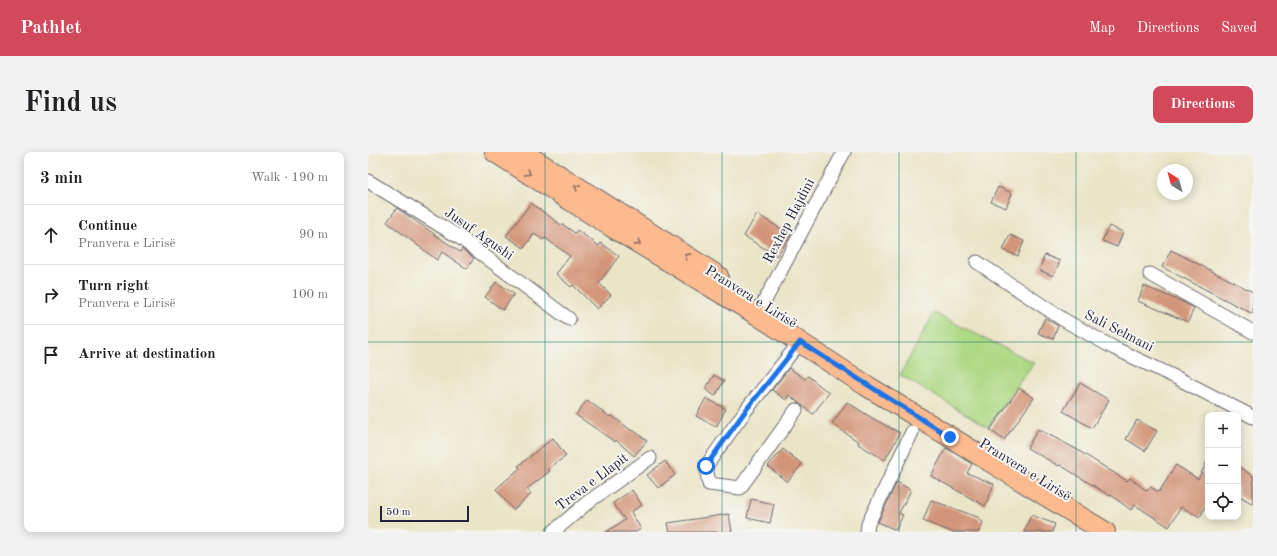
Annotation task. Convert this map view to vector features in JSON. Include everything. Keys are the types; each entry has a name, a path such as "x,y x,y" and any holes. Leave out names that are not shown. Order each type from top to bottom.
{"main road":[{"name":"Pranvera e Lirisë","path":"495,152 612,227 756,314 886,398 1105,532"},
{"name":"Pranvera e Lirisë","path":"522,152 1122,532"}],"street":[{"name":"Rexhep Hajdini","path":"763,304 844,152"},
{"name":"Jusuf Agushi","path":"368,181 459,237 569,319"},
{"name":"Sali Selmani","path":"978,262 1064,320 1114,348 1253,417"},
{"path":"1150,274 1253,332"},
{"name":"Pranvera e Lirisë","path":"796,410 740,488 709,484 706,466 746,410 800,342"},
{"path":"867,532 868,524 912,432"},
{"name":"Treva e Llapit","path":"553,532 588,502 650,458"}],"green space":[{"path":"934,313 1034,363 988,427 900,375"}],"building":[{"path":"998,187 1012,193 1006,208 991,202"},
{"path":"531,203 561,225 562,224 575,233 577,230 599,246 601,243 619,256 599,283 611,295 597,309 573,285 571,287 556,274 570,256 545,238 543,240 534,234 524,248 506,236"},
{"path":"397,208 460,252 462,249 474,258 467,269 442,252 437,260 387,222"},
{"path":"757,214 791,235 777,256 744,236"},
{"path":"1109,226 1123,232 1117,247 1102,241"},
{"path":"1010,235 1024,241 1018,256 1003,250"},
{"path":"1171,250 1253,292 1253,314 1162,267"},
{"path":"1045,255 1060,261 1053,276 1039,270"},
{"path":"496,282 514,294 503,310 485,297"},
{"path":"1144,286 1194,308 1188,322 1138,301"},
{"path":"1045,318 1058,326 1053,339 1038,333"},
{"path":"789,368 805,379 808,376 829,393 813,414 789,395 786,400 772,390"},
{"path":"714,375 724,381 715,396 705,389"},
{"path":"1080,383 1109,400 1092,428 1063,411"},
{"path":"1019,388 1034,398 1004,440 990,430"},
{"path":"706,398 726,409 716,427 696,416"},
{"path":"587,400 647,441 634,456 616,440 615,442 576,415"},
{"path":"847,402 900,433 885,460 858,444 859,442 832,424"},
{"path":"1137,420 1157,431 1145,451 1126,439"},
{"path":"1038,429 1076,449 1127,481 1130,478 1147,491 1150,487 1159,492 1176,465 1198,479 1205,466 1205,507 1200,517 1181,507 1169,527 1135,505 1131,510 1111,495 1110,496 1060,465 1059,466 1027,448"},
{"path":"553,438 566,456 548,469 550,471 527,489 531,494 513,510 496,489 520,468 518,466"},
{"path":"946,448 972,464 967,473 994,484 985,506 931,476"},
{"path":"783,449 802,464 787,482 768,466"},
{"path":"665,461 675,475 658,488 647,475"},
{"path":"1241,468 1253,476 1253,504 1241,497"},
{"path":"897,482 911,490 899,513 903,515 896,530 878,522"},
{"path":"632,490 642,505 631,512 641,529 636,532 606,532 625,520 613,503"},
{"path":"751,499 774,504 770,523 747,518"},
{"path":"931,500 980,518 979,520 983,522 979,532 952,532 923,521"},
{"path":"729,514 732,532 670,532 668,523"},
{"path":"1031,515 1055,524 1052,532 1024,532"}],"route":[{"path":"706,466 746,410 800,342 867,386 950,437"}]}
